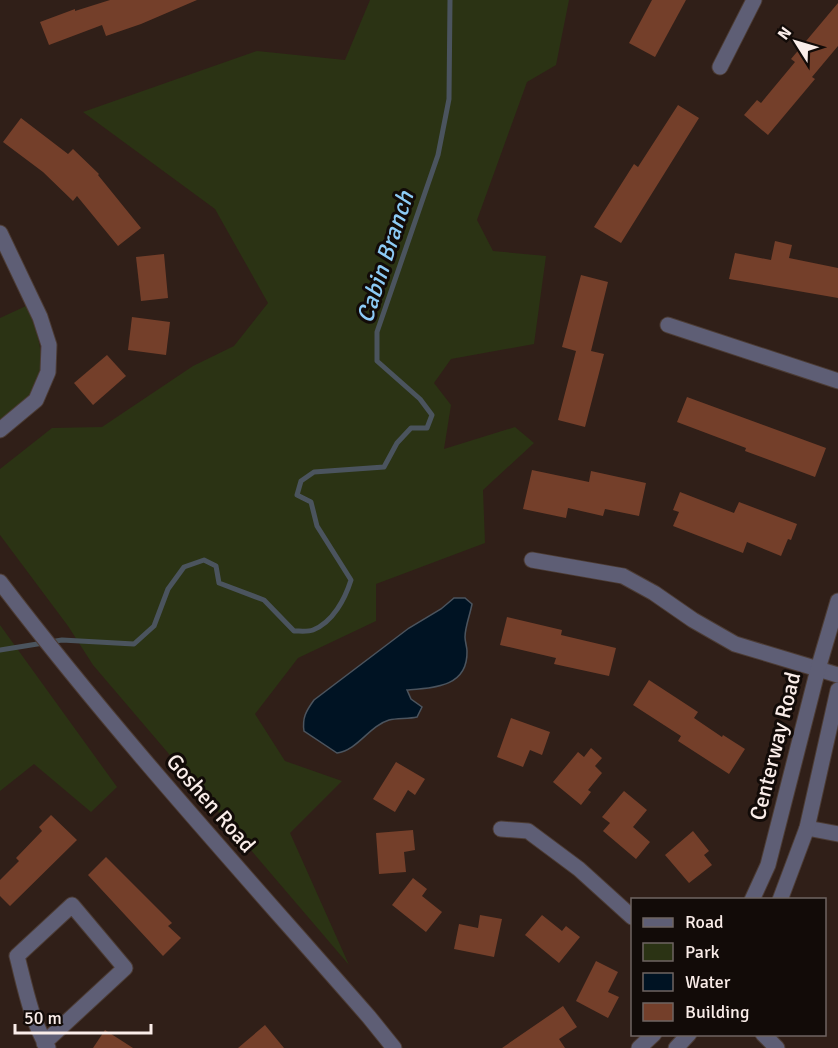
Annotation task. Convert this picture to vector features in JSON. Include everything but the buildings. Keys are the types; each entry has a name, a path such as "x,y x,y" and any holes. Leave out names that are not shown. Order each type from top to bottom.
{"street":[{"path":"720,67 754,0"},
{"path":"0,233 40,317 49,345 48,372 36,399 0,430"},
{"path":"668,326 838,381"},
{"path":"532,560 623,576 735,644 838,675"},
{"name":"Goshen Road","path":"0,582 57,656 169,790 394,1048"},
{"name":"Centerway Road","path":"753,898 768,865 818,669 838,601"},
{"path":"781,898 807,828 838,690"},
{"path":"807,828 838,834"},
{"path":"501,829 528,831 579,869 631,915"},
{"path":"72,905 125,968 46,1045 33,1018 17,956 72,905"},
{"path":"639,1048 653,1036"},
{"path":"676,1048 688,1036"},
{"path":"764,1036 777,1048"}],"green space":[{"path":"370,0 569,0 556,65 527,82 477,220 493,251 546,256 534,344 451,359 434,383 451,405 444,449 515,427 534,443 483,490 485,543 376,584 376,621 298,658 255,714 285,761 342,781 290,833 349,965 93,665 68,626 0,535 0,469 52,428 102,427 193,366 234,346 268,303 215,209 83,112 257,51 345,60"},
{"path":"26,306 40,345 40,371 29,395 12,412 0,419 0,318"},
{"path":"0,625 117,787 91,812 34,764 0,791"}],"water":[{"path":"454,598 465,598 472,604 465,633 466,663 456,679 448,683 407,690 411,699 422,707 417,717 392,719 382,723 351,747 337,753 304,731 305,715 314,700 409,628 441,609"}],"waterway":[{"name":"Cabin Branch","path":"0,650 62,640 134,644 154,626 168,589 184,567 204,560 216,566 219,583 264,600 294,631 313,630 327,621 337,609 351,580 317,526 311,502 297,495 301,481 314,472 384,467 397,443 411,428 427,428 432,415 420,399 377,361 377,332 438,155 449,99 450,0"}]}
